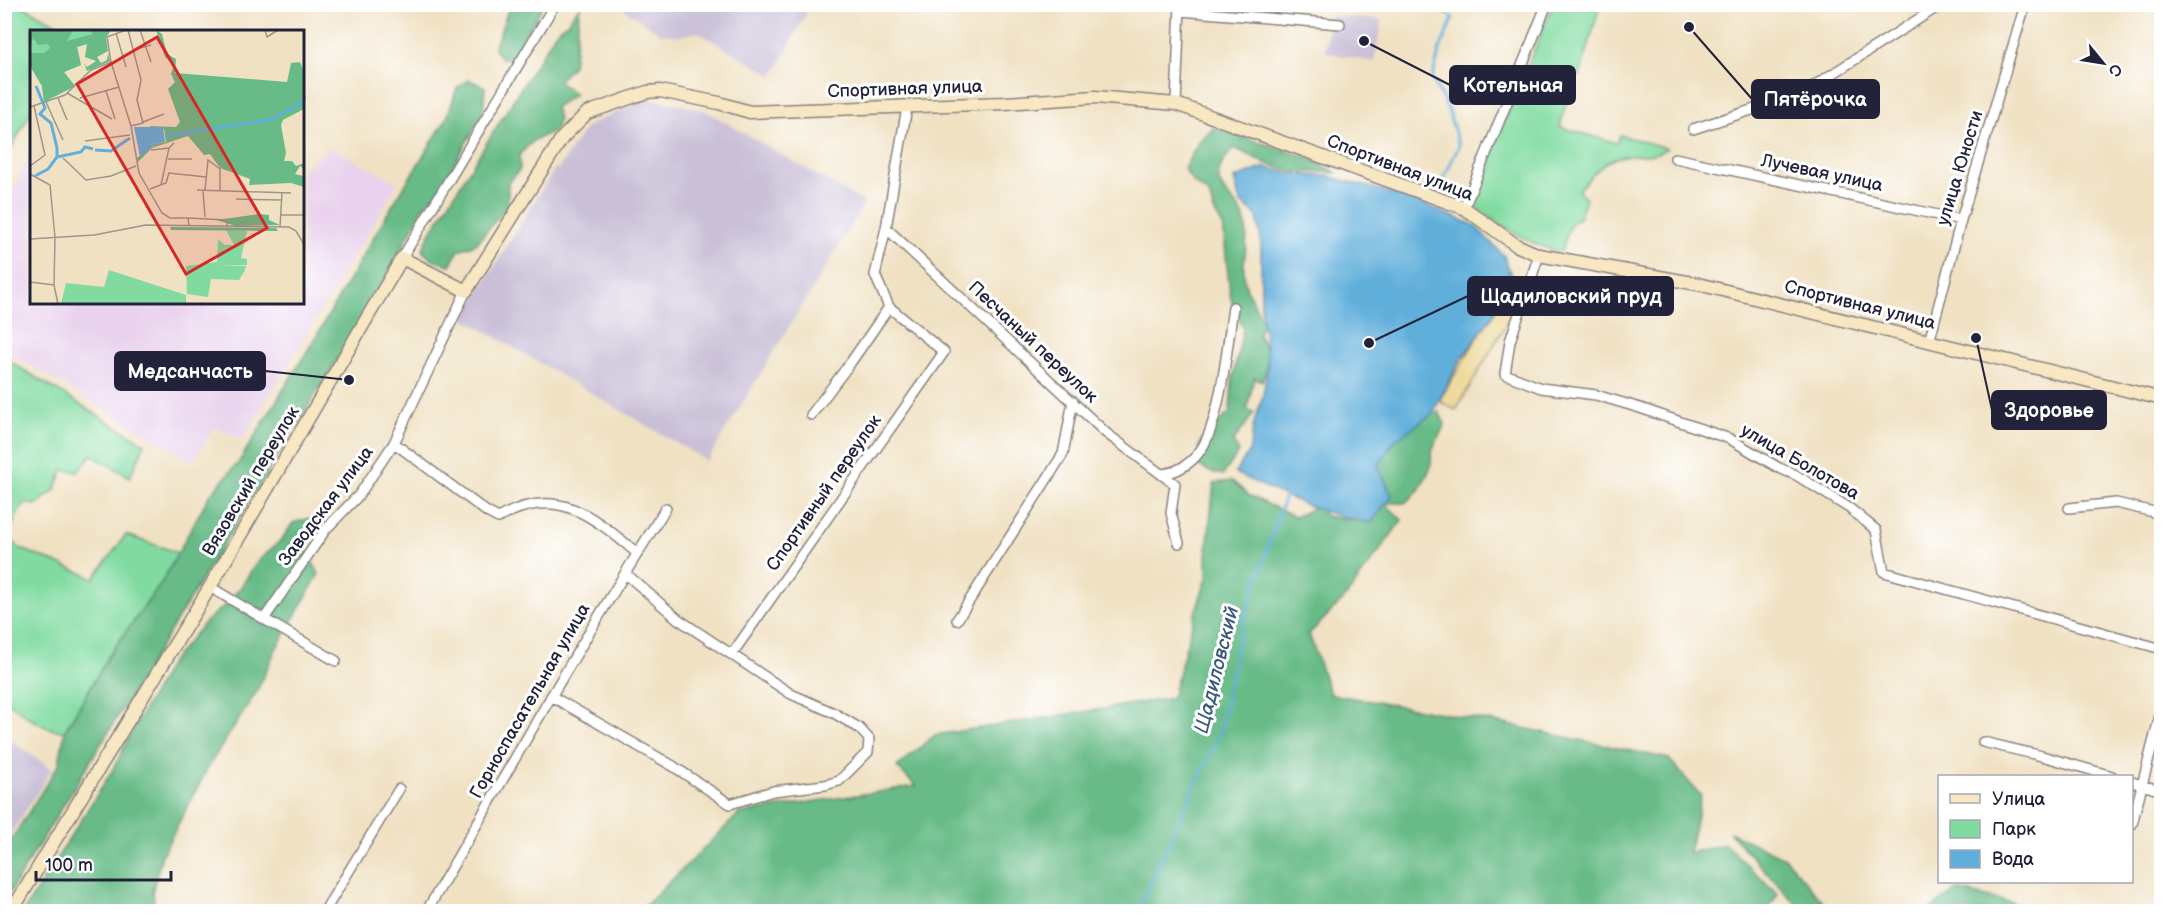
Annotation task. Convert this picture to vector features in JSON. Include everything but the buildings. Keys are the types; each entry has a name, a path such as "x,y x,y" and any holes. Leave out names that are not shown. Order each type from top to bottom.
{"street":[{"name":"Вязовский переулок","path":"11,912 210,587 402,258 555,4"},
{"path":"1464,208 1547,4"},
{"path":"1693,129 1801,94 1942,4"},
{"name":"улица Юности","path":"1929,342 1961,220 2019,23 2022,4"},
{"path":"2159,4 2162,13"},
{"path":"1176,104 1180,8 1340,24"},
{"name":"Спортивная улица","path":"466,291 562,138 587,113 647,92 660,91 750,112 907,107 1095,97 1176,104 1464,208 1516,245 1539,255 1698,284 2162,399"},
{"path":"811,415 889,307 875,274 886,228 907,107"},
{"name":"Лучевая улица","path":"1675,158 1961,220"},
{"name":"Песчаный переулок","path":"886,228 1106,434 1161,474"},
{"name":"улица Болотова","path":"1539,255 1510,341 1505,374 1541,388 1607,398 1730,439 1849,508 1876,530 1884,572 2162,649"},
{"path":"402,258 466,291"},
{"name":"Заводская улица","path":"264,619 326,529 359,495 394,443 466,291"},
{"name":"Спортивный переулок","path":"732,654 944,352 889,307"},
{"path":"1161,474 1179,470 1200,452 1211,429 1233,307"},
{"path":"957,620 1063,454 1073,401"},
{"name":"Заводская улица","path":"394,443 498,518 515,508 536,503 559,505 583,512 602,524 637,553"},
{"path":"1161,474 1175,484 1171,513 1179,543"},
{"path":"2069,508 2116,503 2162,514"},
{"name":"Горноспасательная улица","path":"426,912 551,696 666,508"},
{"path":"551,696 673,766 730,804 773,791 825,785 839,781 868,752 869,739 859,728 834,713 791,694 678,620 625,573"},
{"path":"210,587 336,661"},
{"path":"2133,820 2162,708"},
{"path":"1983,742 2042,756 2105,775"},
{"path":"2133,782 2162,791"},
{"path":"324,912 399,789"}],"shaded area":[{"path":"811,4 773,76 698,32 679,36 661,34 618,5"},
{"path":"1330,16 1382,20 1374,62 1325,52"},
{"path":"645,98 704,110 865,203 707,461 463,318 555,168 559,168 586,127"},
{"path":"331,148 398,183 243,439 214,428 193,461 5,351 5,208 30,154 30,304 304,304 304,167"},
{"path":"5,737 52,769 5,844"}],"green space":[{"path":"5,4 21,5 68,30 30,30 30,114 5,159"},
{"path":"510,5 543,5 513,59 502,59 494,49"},
{"path":"1553,5 1600,5 1580,76 1573,76 1560,127 1617,143 1620,135 1667,148 1653,154 1616,158 1596,171 1578,190 1586,198 1580,217 1571,224 1561,252 1538,245 1516,234 1476,208 1473,203 1474,194"},
{"path":"580,6 573,66 558,81 575,94 555,107 559,120 554,131 534,140 519,155 520,169 508,183 508,205 476,244 459,250 450,265 434,261 422,251 429,235 556,32 567,23"},
{"path":"469,80 485,87 483,113 437,194 426,203 384,281 336,361 5,900 5,850 59,764 65,731 110,654 162,582 209,496 239,462 447,118 457,88"},
{"path":"1213,128 1307,157 1337,173 1292,172 1234,148 1221,167 1220,185 1242,213 1246,225 1244,278 1247,290 1263,324 1258,335 1265,346 1267,357 1262,381 1254,378 1247,409 1254,413 1233,442 1239,452 1223,475 1199,466 1199,448 1205,435 1230,413 1232,382 1243,329 1234,310 1230,294 1223,226 1214,211 1209,194 1193,182 1184,169 1199,141"},
{"path":"2161,301 2162,352 2156,349 2153,334"},
{"path":"4,358 145,444 130,477 91,455 78,472 63,470 55,490 36,505 25,503 16,516 8,536 19,548 94,578 126,535 178,553 162,582 110,654 65,731 41,725 5,700"},
{"path":"1412,412 1439,412 1445,424 1433,448 1430,469 1419,490 1405,503 1385,503 1402,520 1345,598 1309,634 1330,694 1500,723 1669,759 1701,796 1689,853 1725,844 1778,894 1766,912 630,912 647,904 740,813 916,786 897,767 935,735 1172,698 1207,578 1207,550 1214,483 1232,481 1250,496 1295,517 1320,505 1325,516 1352,520 1367,478"},
{"path":"315,517 301,541 319,574 276,649 256,693 210,764 162,855 152,892 157,911 23,912 112,771 171,662 207,620 223,607 241,587 257,562 282,539 293,523"},
{"path":"1729,832 1785,858 1831,911 1807,911 1794,902"},
{"path":"1957,890 2046,911 1927,911"}],"sand":[{"path":"1500,300 1518,304 1456,410 1439,401"}],"water":[{"path":"1265,167 1290,174 1327,176 1403,196 1474,225 1504,256 1513,281 1493,315 1460,361 1432,414 1394,441 1378,466 1392,496 1371,523 1318,509 1235,473 1249,452 1268,365 1261,307 1261,241 1257,216 1240,202 1234,179"}],"waterway":[{"name":"Щадиловский","path":"1434,4 1453,18 1440,49 1432,79 1447,107 1459,146 1438,190"},
{"name":"Щадиловский","path":"1137,912 1220,732 1239,636 1285,496"}],"place":[{"name":"Пятёрочка","path":"1689,27"},
{"name":"Котельная","path":"1364,41"},
{"name":"Здоровье","path":"1976,338"},
{"name":"Щадиловский пруд","path":"1369,343"},
{"name":"Медсанчасть","path":"349,380"}]}
